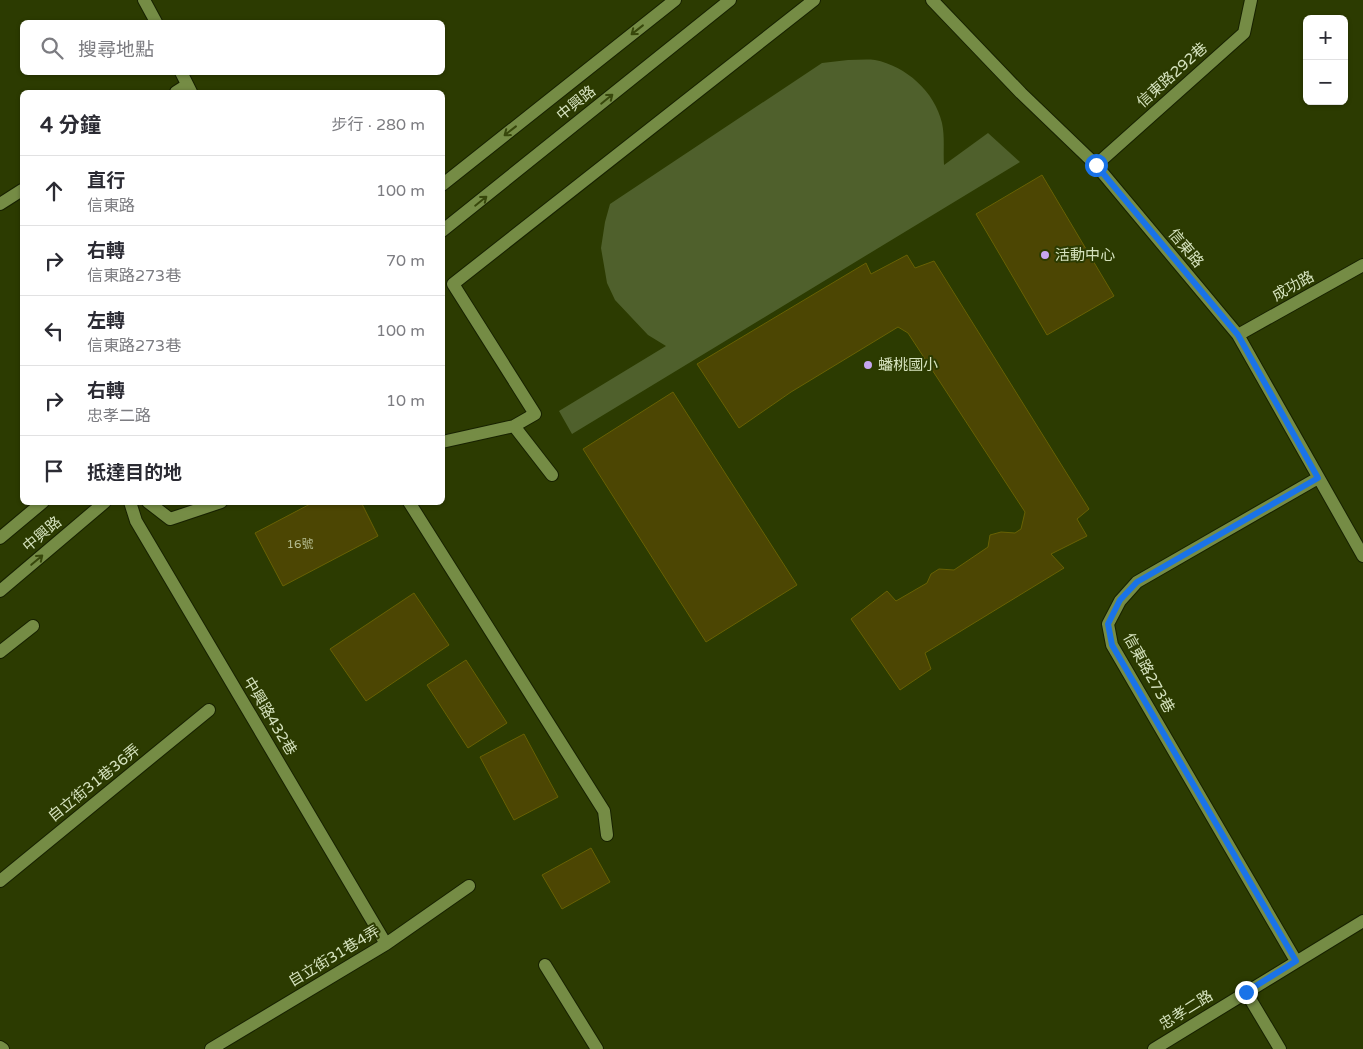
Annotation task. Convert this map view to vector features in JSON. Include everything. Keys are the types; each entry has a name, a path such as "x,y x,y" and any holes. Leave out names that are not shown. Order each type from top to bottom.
{"street":[{"path":"144,0 155,20"},
{"name":"中興路","path":"445,183 675,0"},
{"name":"中興路","path":"445,229 730,0"},
{"path":"445,441 514,426 535,414 453,284 814,0"},
{"name":"信東路","path":"932,0 1021,92 1096,165 1238,335 1363,556"},
{"name":"信東路292巷","path":"1096,165 1244,33 1251,0"},
{"path":"182,75 189,89"},
{"path":"0,204 20,191"},
{"name":"成功路","path":"1238,335 1363,265"},
{"path":"514,426 552,475"},
{"name":"信東路273巷","path":"1296,961 1112,645 1108,624 1120,600 1137,582 1318,478"},
{"name":"中興路","path":"2,533 39,505"},
{"name":"中興路","path":"0,591 101,505"},
{"name":"中興路432巷","path":"131,505 136,521 386,944"},
{"path":"152,505 170,519 213,505"},
{"path":"411,505 604,811 607,835"},
{"path":"0,652 34,626"},
{"name":"自立街31巷36弄","path":"0,881 209,710"},
{"name":"自立街31巷4弄","path":"211,1049 386,944 469,886"},
{"name":"忠孝二路","path":"1154,1049 1363,921"},
{"path":"545,965 597,1049"},
{"path":"1246,992 1280,1049"}],"green space":[{"path":"848,60 875,60 886,63 898,68 918,82 933,101 942,123 944,165 988,133 1020,162 572,434 559,411 666,346 648,335 615,300 607,283 601,248 610,204 822,63"}],"building":[{"name":"活動中心","path":"1042,175 1114,296 1047,335 976,214"},
{"path":"907,255 915,268 934,261 1089,509 1077,519 1087,536 1051,554 1064,568 925,653 931,669 900,690 851,619 887,591 896,601 927,583 931,574 939,569 954,570 988,547 990,535 1001,532 1015,533 1021,529 1025,512 908,333 898,327 791,392 739,428 697,364 866,263 871,274"},
{"path":"673,392 797,585 706,642 583,449"},
{"path":"308,505 362,505 378,536 283,586 255,533"},
{"path":"414,593 449,645 366,701 330,649"},
{"path":"466,660 507,723 468,748 427,685"},
{"path":"524,734 558,797 514,820 480,757"},
{"path":"591,848 610,882 562,909 542,875"}],"place":[{"name":"活動中心","path":"1045,255"},
{"name":"蟠桃國小","path":"868,365"}],"route":[{"path":"1096,165 1238,335 1318,478 1137,582 1120,600 1108,624 1112,645 1296,961 1246,992"}]}
